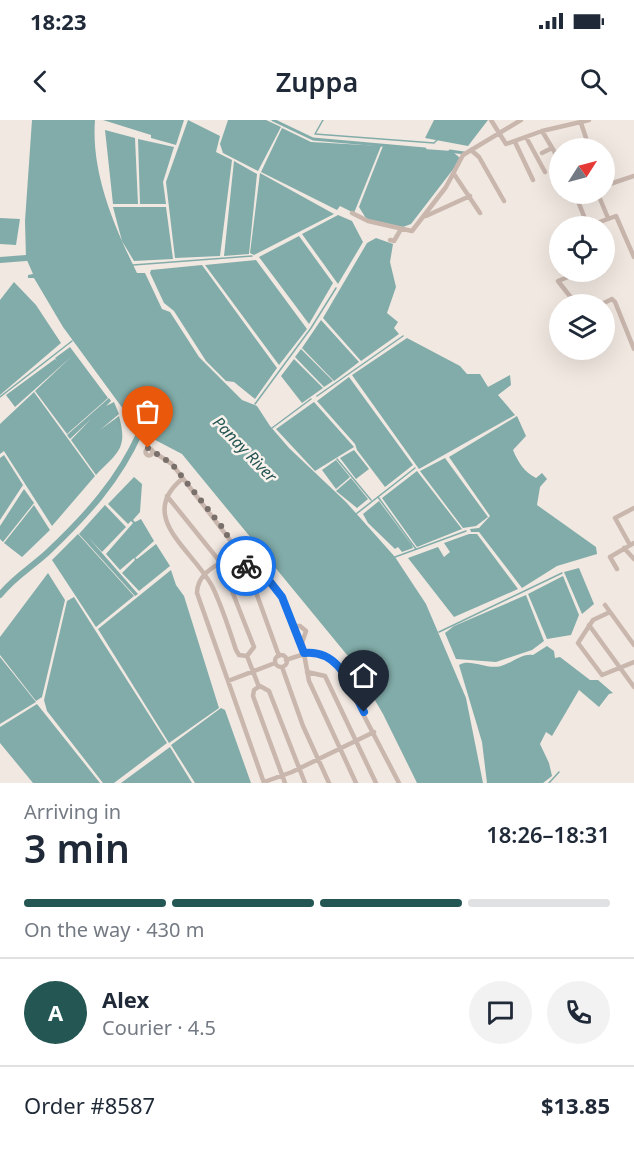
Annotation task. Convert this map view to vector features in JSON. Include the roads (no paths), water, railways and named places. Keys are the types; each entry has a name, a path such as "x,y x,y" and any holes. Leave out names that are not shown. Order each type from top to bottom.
{"street":[{"path":"491,120 506,144 542,131 589,120"},
{"path":"352,213 368,221 412,231 426,216 454,174 463,155 521,120"},
{"path":"581,123 586,138"},
{"path":"542,131 549,143"},
{"path":"526,137 544,172"},
{"path":"515,142 533,180"},
{"path":"471,150 479,157 504,201"},
{"path":"542,153 549,150"},
{"path":"454,174 480,213"},
{"path":"615,183 634,176"},
{"path":"426,216 470,196"},
{"path":"615,216 634,257"},
{"path":"390,240 394,241 401,229"},
{"path":"559,282 568,294"},
{"path":"615,302 634,349"},
{"path":"152,451 172,464 222,527 248,570 279,656 286,660"},
{"path":"182,479 167,496 164,513 166,524 204,573 215,592 236,651 239,655 247,656"},
{"path":"167,496 221,563 254,646 247,656"},
{"path":"634,508 615,518 634,559"},
{"path":"617,569 610,557 629,546"},
{"path":"238,552 204,573 198,583 198,598 264,783 319,760 374,732"},
{"path":"248,570 260,569 279,593 302,643 307,672 339,750 356,783"},
{"path":"605,605 634,645"},
{"path":"610,612 589,625 578,643 602,675 634,662"},
{"path":"589,625 634,687"},
{"path":"294,626 300,626 306,631 302,643"},
{"path":"282,667 286,660 304,653 324,655 339,666 399,783"},
{"path":"247,656 259,687 269,691 305,783"},
{"path":"228,681 275,663 279,656"},
{"path":"275,663 282,667 303,726 329,783"},
{"path":"307,672 325,676 376,783"},
{"path":"259,687 253,696 285,783"}],"water":[{"name":"Panay River","path":"32,120 95,120 100,179 120,237 137,273 145,273 162,309 170,312 199,357 242,400 257,406 289,448 346,502 395,557 426,604 466,698 483,783 417,783 383,714 352,661 182,454 140,432 63,327 34,278 28,278 28,275 33,274 26,258 25,221"},
{"path":"103,120 184,120 176,145"},
{"path":"188,120 220,136 216,152 232,160 220,256 175,258 166,182"},
{"path":"228,120 266,120 281,127 258,171 223,153 220,144"},
{"path":"434,120 488,120 468,146 425,138"},
{"path":"282,128 311,142 381,146 354,213 340,206 337,210 261,172"},
{"path":"105,130 135,138 138,204 113,204"},
{"path":"138,139 174,147 163,182 166,204 140,204"},
{"path":"383,146 452,151 461,159 411,224 403,227 367,220 359,207"},
{"path":"234,161 257,174 249,254 224,256"},
{"path":"260,173 334,214 254,255 250,253"},
{"path":"113,207 166,207 173,259 134,261 122,241"},
{"path":"338,215 352,221 363,242 338,284 302,234"},
{"path":"0,218 20,219 16,245 0,244"},
{"path":"299,236 333,283 309,324 259,257"},
{"path":"376,238 393,244 390,262 396,287 387,313 398,322 394,328 399,334 361,361 323,318 367,243"},
{"path":"256,260 307,329 279,365 205,265"},
{"path":"202,265 277,368 255,399 234,382 226,381 206,361 174,311 164,303 150,273 151,270"},
{"path":"14,282 36,305 61,343 0,395 0,300"},
{"path":"321,320 359,362 334,381 302,348"},
{"path":"407,338 460,366 467,374 480,374 488,387 510,375 511,385 498,395 515,415 419,469 352,375"},
{"path":"70,347 108,398 67,434 35,391 72,356 15,407 6,395 55,359 57,361 55,358"},
{"path":"301,349 333,381 324,387 295,357"},
{"path":"294,359 323,388 302,403 281,376"},
{"path":"349,377 413,465 385,487 355,444 317,401"},
{"path":"34,392 95,476 52,526 4,451 0,454 0,424"},
{"path":"109,398 111,401 106,406 114,402 119,414 100,430 119,416 121,443 115,455 96,475 71,440 91,419 70,439 67,435"},
{"path":"314,402 354,447 315,471 276,429"},
{"path":"517,416 526,436 513,450 528,473 536,478 542,473 547,479 540,487 537,505 596,547 597,554 557,566 522,588 479,532 471,532 470,529 479,528 490,516 449,457"},
{"path":"354,450 369,469 356,479 340,458"},
{"path":"4,455 23,485 0,520 0,458"},
{"path":"445,458 488,517 476,526 463,528 420,471"},
{"path":"336,460 350,477 336,489 322,470"},
{"path":"417,471 462,529 417,547 382,498"},
{"path":"134,477 142,484 140,512 133,520 135,522 141,519 154,541 135,558 137,559 156,544 170,566 139,591 122,573 135,560 134,558 120,570 106,554 133,523 131,521 128,524 108,504"},
{"path":"351,478 368,499 357,508 336,491"},
{"path":"24,489 34,503 3,542 0,539 0,526"},
{"path":"379,501 413,548 402,552 398,547 395,549 368,523 363,514"},
{"path":"34,505 50,530 22,557 4,543"},
{"path":"105,505 126,527 102,552 88,537 138,594 135,596 79,534"},
{"path":"78,534 134,596 96,627 52,560"},
{"path":"469,534 477,534 518,589 454,617 408,558 438,547 444,557 450,552 444,543"},
{"path":"579,568 594,604 582,614 564,572"},
{"path":"171,570 176,585 184,596 219,708 169,743 98,629"},
{"path":"48,573 65,600 42,697 36,701 0,655 0,637"},
{"path":"563,576 579,615 571,635 547,639 528,594"},
{"path":"526,595 544,641 532,650 496,662 456,659 445,633 454,626"},
{"path":"74,597 167,743 114,783 103,783 47,711 44,700 67,601"},
{"path":"547,646 554,651 555,658 560,657 590,680 598,680 613,693 609,694 599,707 579,690 552,736 546,732 540,744 552,776 543,783 487,783 482,742 459,665 468,663 490,667 501,666 521,657 533,655"},
{"path":"0,657 36,702 0,724"},
{"path":"37,704 100,783 33,783 0,743 0,727"},
{"path":"221,708 225,710 251,783 195,783 171,745"},
{"path":"170,747 192,783 121,783"}],"waterway":[{"path":"273,120 313,139 425,149"},
{"path":"323,120 315,134 434,143 438,139"},
{"path":"450,151 464,153"},
{"path":"133,265 252,256"},
{"path":"0,260 26,258"},
{"path":"255,404 311,328 336,288"},
{"path":"317,396 403,336"},
{"path":"0,397 72,341"},
{"path":"272,428 311,399"},
{"path":"0,595 17,577 48,552 88,511 112,482 140,432"},
{"path":"337,459 371,500"},
{"path":"356,514 415,468"},
{"path":"378,497 416,549"},
{"path":"395,557 466,531"},
{"path":"439,632 562,573"},
{"path":"549,783 559,772"}]}
